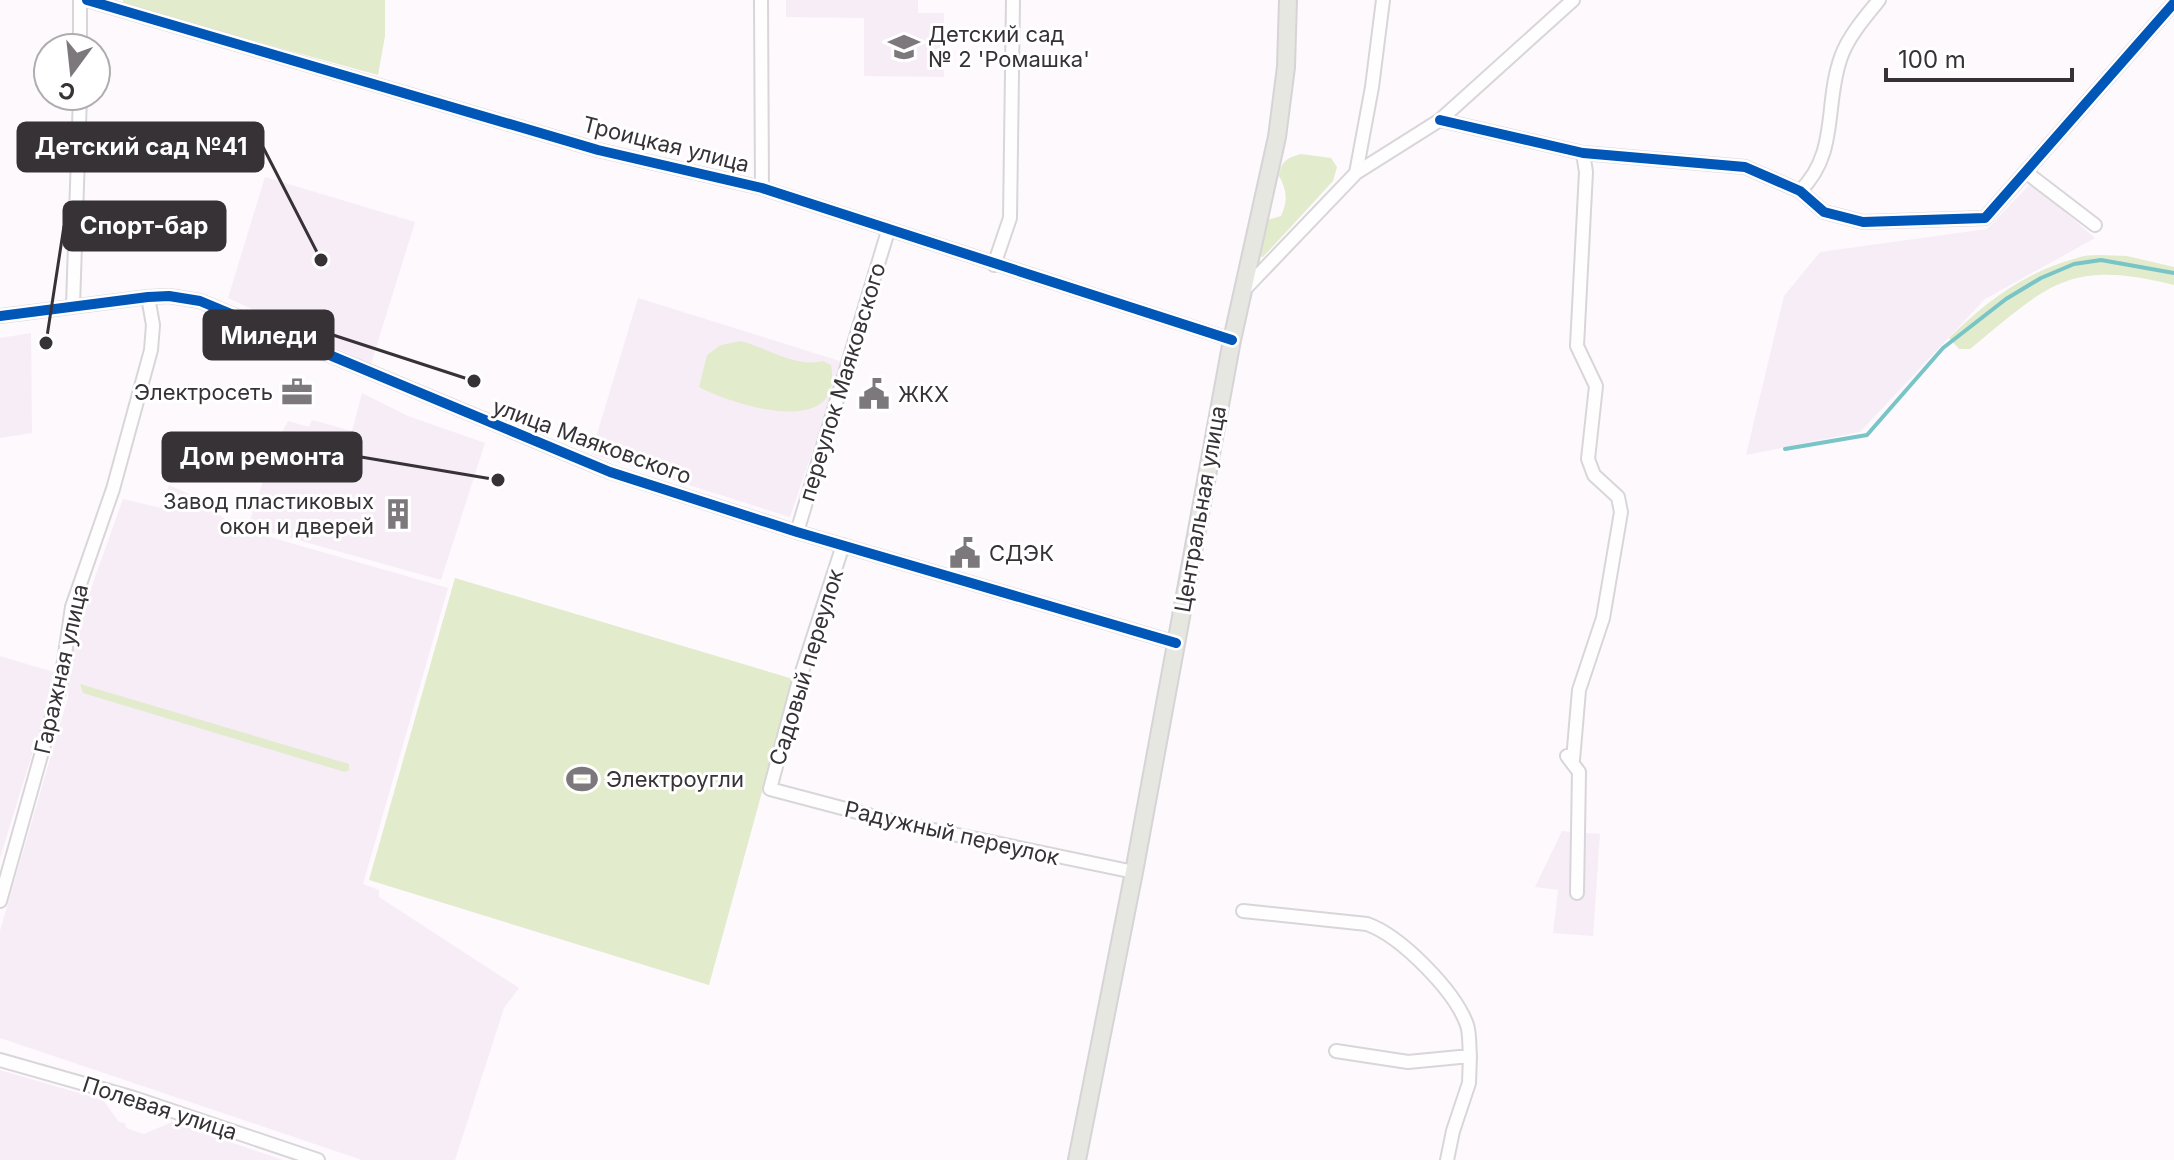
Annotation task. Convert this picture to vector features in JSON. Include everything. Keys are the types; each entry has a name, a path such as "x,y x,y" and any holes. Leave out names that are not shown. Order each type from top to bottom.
{"main road":[{"name":"Центральная улица","path":"1077,1160 1134,872 1232,340 1281,113 1288,0"}],"street":[{"path":"80,0 80,32"},
{"name":"Троицкая улица","path":"87,0 598,150 762,188 1232,340"},
{"path":"761,0 762,188"},
{"path":"994,265 1010,218 1013,0"},
{"path":"1356,173 1372,87 1383,0"},
{"path":"1245,289 1356,173 1440,120 1573,0"},
{"path":"1800,191 1812,180 1827,147 1841,55 1879,0"},
{"path":"1440,120 1583,153 1745,167 1800,191 1824,212 1863,222 1985,218 2174,3"},
{"path":"73,305 79,112"},
{"path":"1577,893 1579,772 1567,756 1573,760 1579,690 1603,618 1621,512 1618,497 1594,475 1588,459 1596,386 1577,346 1586,172 1583,153"},
{"path":"2027,173 2095,225"},
{"name":"переулок Маяковского","path":"797,532 888,231"},
{"name":"улица Маяковского","path":"0,316 148,297 186,298 214,306 573,459 797,532 1176,643"},
{"name":"Гаражная улица","path":"0,901 60,688 72,607 113,489 151,350 153,325 148,297"},
{"name":"Садовый переулок","path":"770,789 798,684 843,545"},
{"name":"Радужный переулок","path":"770,789 895,822 1134,872"},
{"path":"1243,911 1367,924 1389,934 1457,1005 1468,1028 1469,1083 1447,1160"},
{"path":"1336,1051 1408,1062 1470,1056"},
{"name":"Полевая улица","path":"0,1060 134,1098 318,1160"}],"shaded area":[{"name":"Детский сад № 2 'Ромашка'","path":"786,0 918,0 918,13 944,13 944,77 864,76 864,18 786,17"},
{"path":"265,177 415,222 371,364 228,298"},
{"path":"2031,183 2095,238 1985,299 1860,432 1746,455 1784,296 1820,252 1987,229"},
{"path":"638,298 843,362 790,517 591,454"},
{"path":"31,333 32,433 0,438 0,338"},
{"path":"362,393 408,416 485,443 441,580 248,526 275,445 288,421 309,427 312,420 352,431"},
{"path":"169,485 198,498 235,527 448,588 363,884 379,890 379,897 519,988 504,1008 455,1160 362,1160 0,1038 0,931 68,697 73,639 123,499 161,508"},
{"path":"0,656 57,673 0,858"},
{"path":"1562,831 1600,834 1593,936 1553,933 1558,890 1535,887"},
{"path":"0,1070 103,1100 119,1122 125,1123 126,1128 144,1134 172,1122 283,1160 0,1160"}],"green space":[{"path":"123,0 385,0 385,36 378,75 123,5"},
{"path":"1301,154 1331,158 1337,167 1333,181 1263,257 1258,256 1267,220 1281,216 1285,205 1285,191 1279,176 1281,167 1288,159"},
{"path":"2083,256 2127,256 2174,267 2174,285 2109,275 2084,277 2042,293 1970,349 1959,349 1949,338 1992,300 2041,271"},
{"path":"741,341 792,360 823,361 831,365 831,389 821,403 804,410 783,411 736,402 699,387 707,355 721,345"},
{"name":"Электроугли","path":"455,578 793,679 709,985 369,880"},
{"path":"80,684 349,764 349,770 345,772 83,693"}],"waterway":[{"path":"1785,449 1867,435 1943,348 2006,299 2041,278 2074,264 2101,260 2174,273"}],"cycle path":[{"path":"87,0 598,150 762,188 1232,340"},
{"path":"1440,120 1583,153 1745,167 1800,191 1824,212 1863,222 1985,218 2174,3"},
{"path":"0,316 148,297 169,296 200,301 610,472 797,532 1176,643"}],"place":[{"name":"Детский сад № 2 'Ромашка'","path":"904,47"},
{"name":"Детский сад №41","path":"321,260"},
{"name":"Спорт-бар","path":"46,343"},
{"name":"Миледи","path":"474,381"},
{"name":"Электросеть","path":"297,392"},
{"name":"ЖКХ","path":"874,394"},
{"name":"Дом ремонта","path":"498,480"},
{"name":"Завод пластиковых окон и дверей","path":"398,514"},
{"name":"СДЭК","path":"965,553"},
{"name":"Электроугли","path":"582,779"}]}
